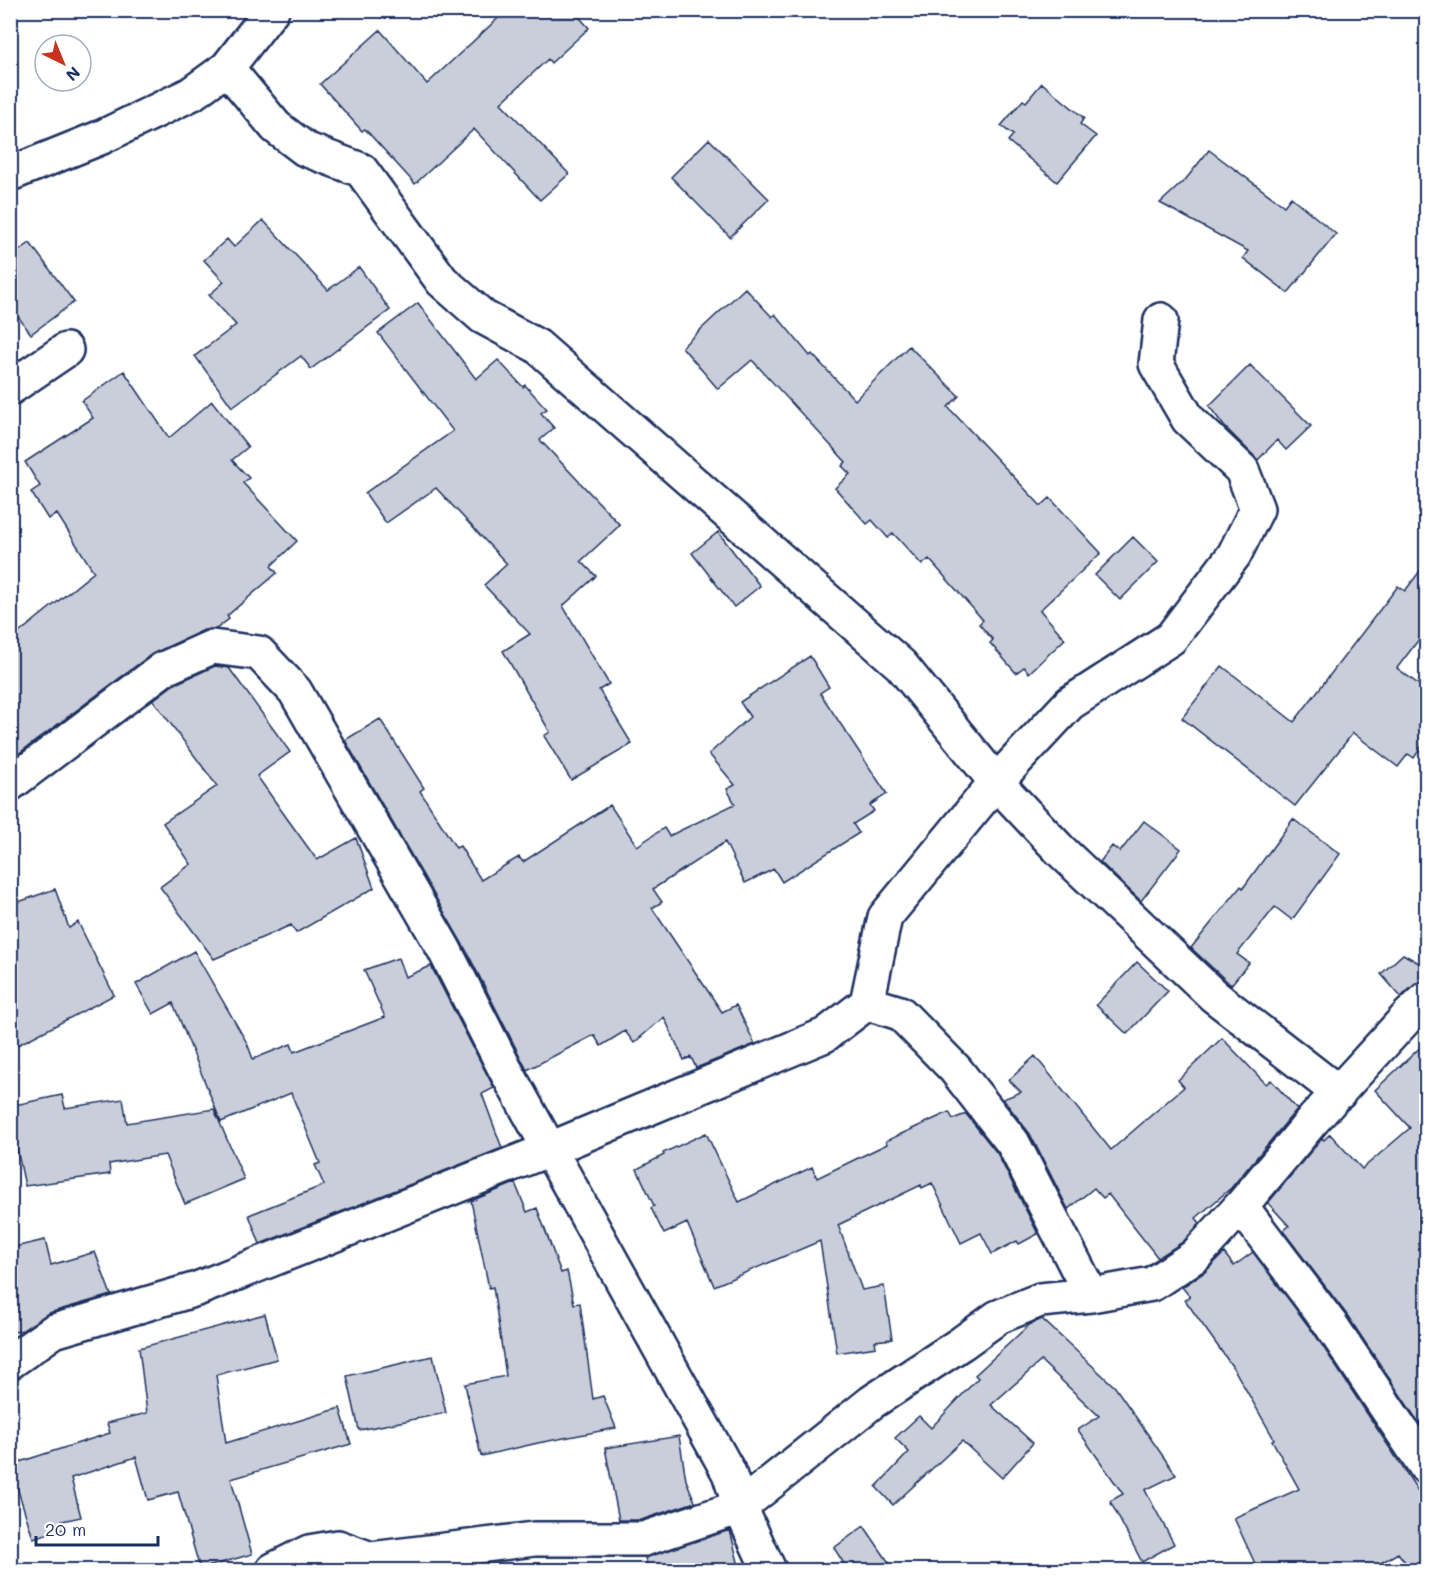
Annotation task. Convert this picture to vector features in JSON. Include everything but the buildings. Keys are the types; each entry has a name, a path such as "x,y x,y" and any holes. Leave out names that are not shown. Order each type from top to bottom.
{"street":[{"path":"10,174 102,137 191,94 227,68 272,10"},
{"path":"227,68 276,127 304,149 361,170 442,281 483,317 537,346 901,665 996,782 1061,851 1214,996 1339,1093"},
{"path":"10,1362 54,1331 197,1289 550,1149 825,1035 867,1003 885,917 996,782 1070,703 1171,638 1234,555 1257,509 1242,470 1188,419 1156,364 1161,320"},
{"path":"10,388 66,350"},
{"path":"10,784 162,669 212,647 259,653 295,691 444,949 505,1069 729,1473 740,1507 769,1570"},
{"path":"273,1570 309,1552 338,1548 371,1559 534,1539 644,1539 740,1507 873,1402 998,1317 1040,1300 1091,1295 1152,1284 1195,1256 1313,1120 1426,999"},
{"path":"867,1003 900,1013 955,1070 1013,1143 1091,1295"},
{"path":"1240,1206 1331,1325 1426,1467"}]}
